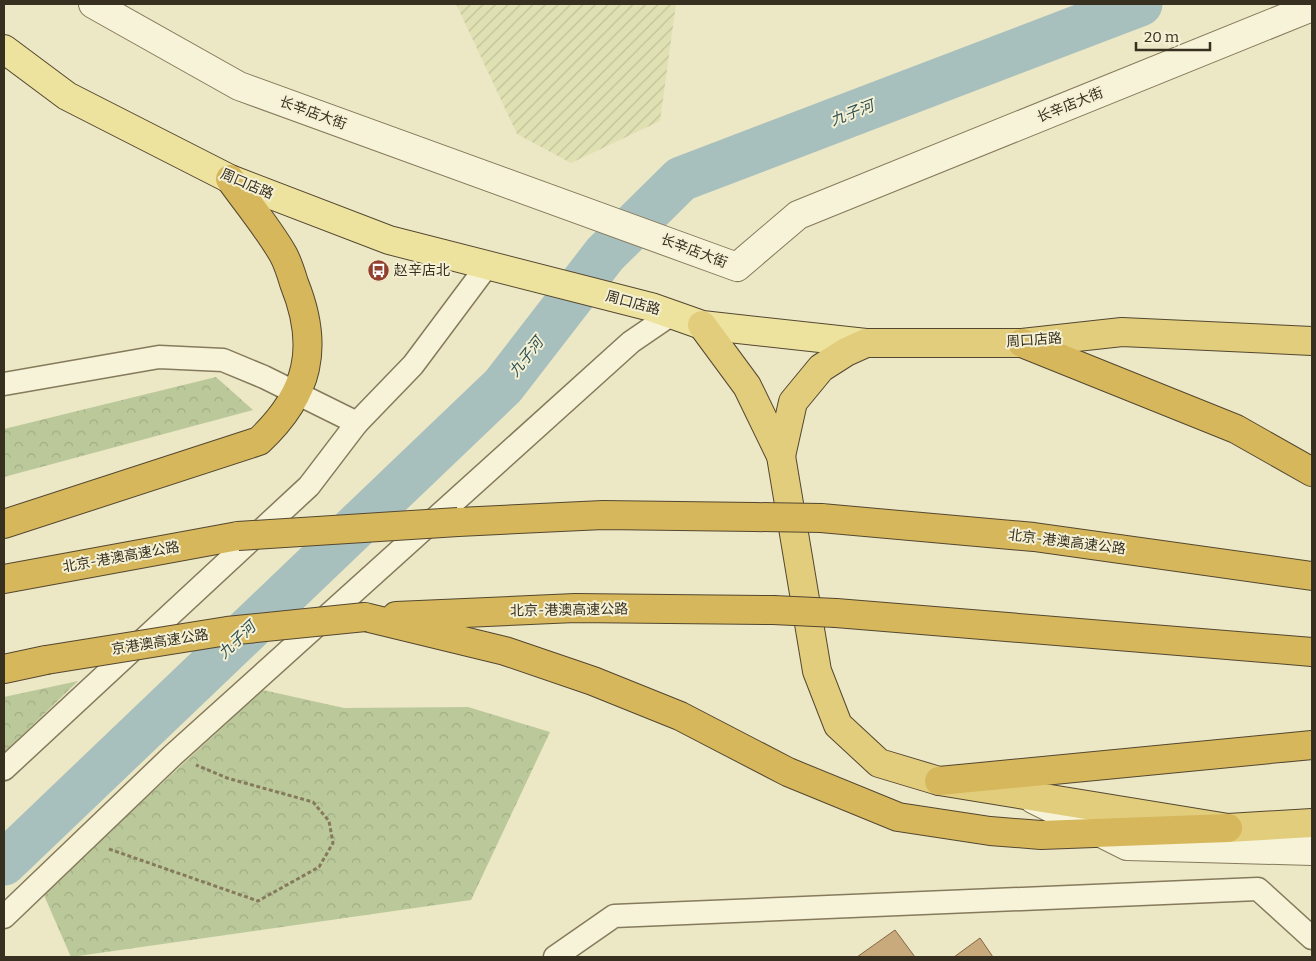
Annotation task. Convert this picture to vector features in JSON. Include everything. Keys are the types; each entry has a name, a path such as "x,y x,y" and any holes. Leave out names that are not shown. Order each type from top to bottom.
{"highway":[{"path":"4,524 259,441 277,424 294,399 306,374 309,346 304,306 283,255 230,179"},
{"path":"702,325 747,386 781,456 817,671 838,725 879,763 939,781 1228,828"},
{"name":"周口店路","path":"866,343 1022,343 1122,332 1312,341"},
{"path":"781,456 793,402 820,368 846,352 866,343"},
{"path":"1022,343 1236,429 1312,472"},
{"name":"北京-港澳高速公路","path":"4,579 238,536 603,515 821,518 1034,537 1312,576"},
{"name":"北京-港澳高速公路","path":"365,617 575,608 773,610 836,613 1312,652"},
{"path":"365,617 505,651 593,681 680,716 788,772 898,817 990,831 1040,834 1228,828 1312,823"},
{"name":"京港澳高速公路","path":"4,669 46,660 227,631 365,617"},
{"path":"939,781 1312,745"}],"main road":[{"name":"周口店路","path":"4,49 67,96 230,179 389,240 662,311 702,325 866,343"}],"street":[{"name":"长辛店大街","path":"93,4 239,86 737,267 798,215 1312,7"},
{"path":"4,769 309,486 357,423 413,365 487,266"},
{"path":"4,917 172,756 631,342 662,311"},
{"path":"4,384 159,358 223,360 264,377 357,423"},
{"path":"1023,794 1127,846 1312,851"},
{"path":"555,957 614,916 1258,889 1312,938"}],"path":[{"path":"84,840 258,902 319,867 333,843 329,822 313,802 227,778 172,756"}],"green space":[{"path":"456,4 676,4 660,121 571,163 517,134"},
{"path":"216,377 253,410 4,477 4,429"},
{"path":"78,681 4,753 4,697"},
{"path":"263,690 344,708 468,707 550,732 471,900 71,957 43,893"}],"building":[{"path":"895,930 915,957 857,957"},
{"path":"980,938 993,957 954,957"}],"waterway":[{"name":"九子河","path":"4,863 503,386 605,254 681,179 1140,4"}],"place":[{"name":"赵辛店北","path":"378,270"}]}
